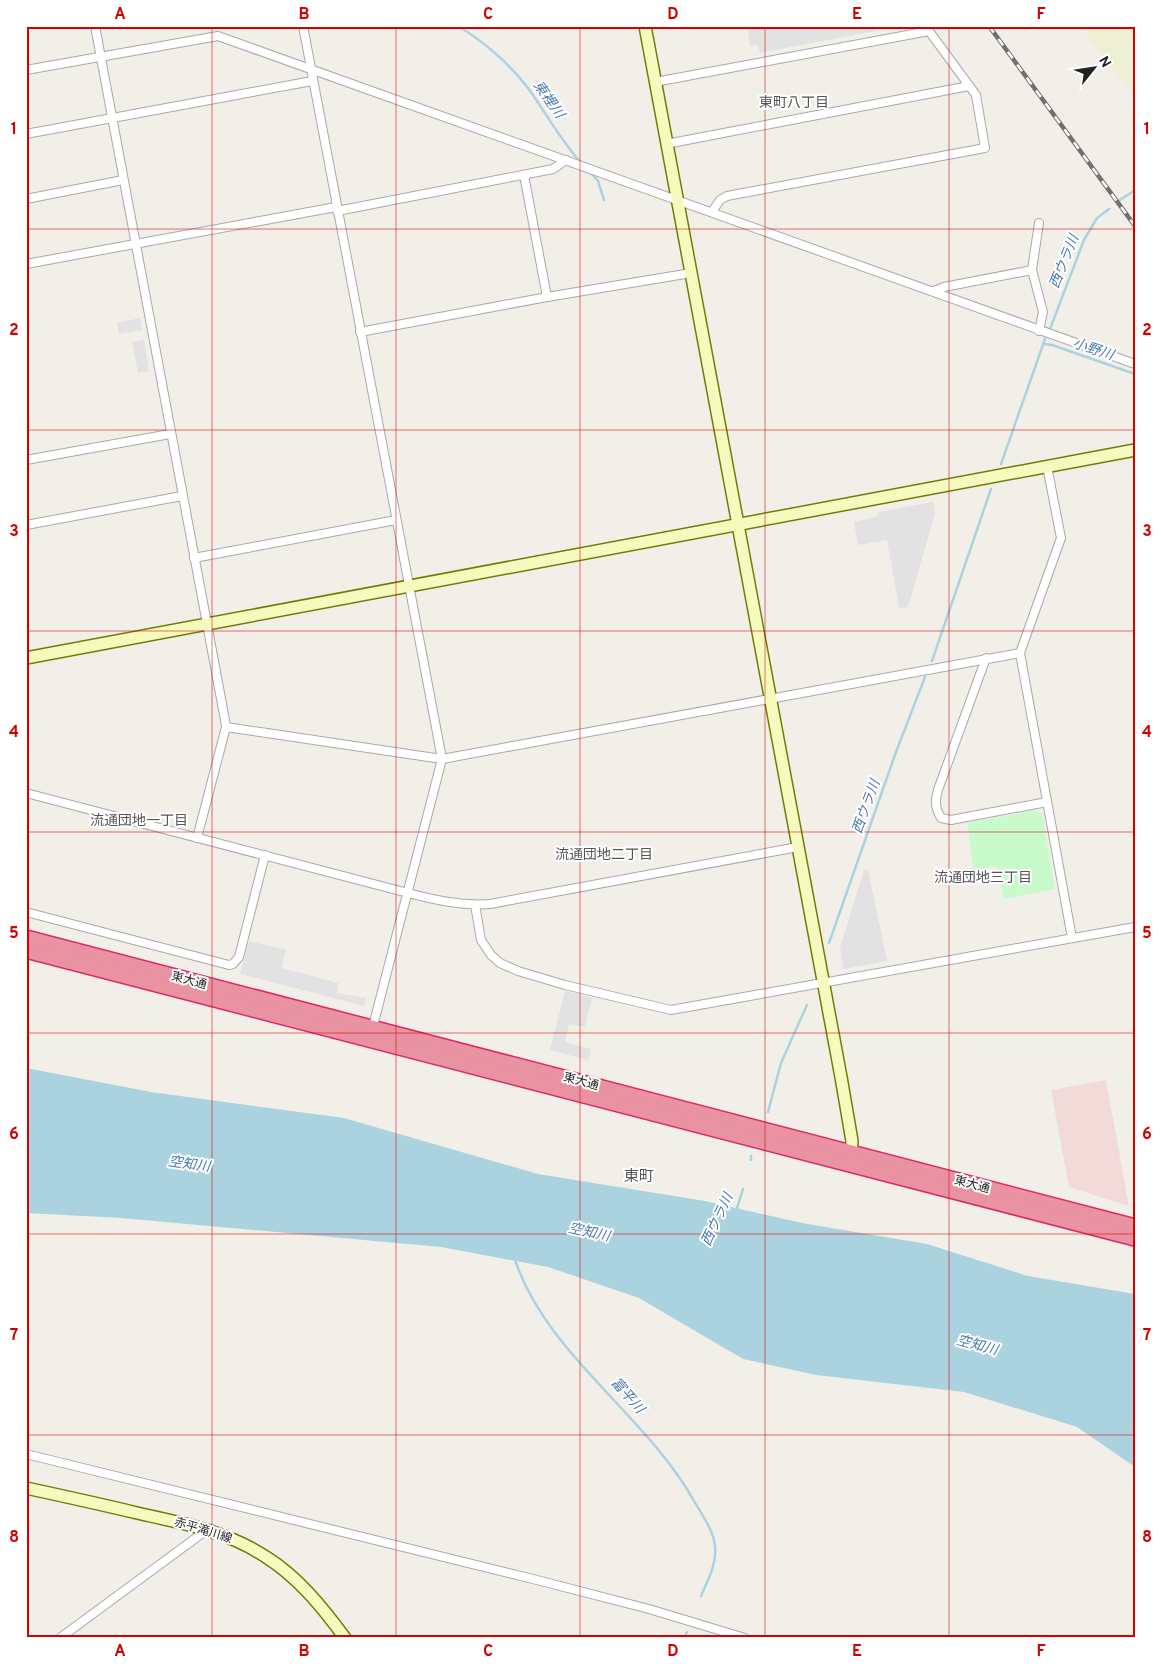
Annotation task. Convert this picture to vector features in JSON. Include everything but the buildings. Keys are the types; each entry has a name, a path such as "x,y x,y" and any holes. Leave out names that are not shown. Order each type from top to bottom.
{"highway":[{"name":"東大通","path":"26,938 371,1034"},
{"name":"東大通","path":"26,950 371,1034 852,1159 1135,1228"},
{"name":"東大通","path":"852,1159 1135,1238"}],"street":[{"path":"95,26 226,728 197,838"},
{"path":"303,26 312,82 442,760 371,1034"},
{"path":"645,26 824,984 852,1159"},
{"path":"655,82 929,31 976,95 985,148 727,196 720,200 712,212"},
{"path":"26,70 218,36 677,198 1135,364"},
{"path":"26,134 312,82"},
{"path":"666,144 970,86"},
{"path":"26,264 524,175 553,169 566,160"},
{"path":"524,175 547,297"},
{"path":"26,198 123,180"},
{"path":"1039,223 1032,270 1042,312 1039,330"},
{"path":"934,292 944,287 1032,270"},
{"path":"360,332 547,297 690,273"},
{"path":"26,460 170,434"},
{"path":"26,658 1135,450"},
{"path":"1047,466 1061,538 1020,653 1072,938"},
{"path":"26,525 182,496"},
{"path":"194,558 396,520"},
{"path":"226,728 442,760 1020,653"},
{"path":"986,658 934,802 937,811 941,818 951,820 1047,802"},
{"path":"26,793 408,893 445,902 475,905 490,904 798,847"},
{"path":"26,912 228,965 233,964 239,956 265,855"},
{"path":"475,905 481,940 490,955 500,963 518,972 546,980 654,1007 681,1009 1135,927"},
{"path":"26,1454 533,1579 649,1609 745,1638"},
{"name":"赤平滝川線","path":"26,1488 208,1529 249,1547 284,1569 312,1596 345,1638"},
{"path":"60,1638 208,1529"}],"shaded area":[{"path":"747,26 874,26 875,31 760,53 758,45 750,46"},
{"path":"140,318 142,330 119,334 117,323"},
{"path":"144,340 149,371 138,373 132,342"},
{"path":"933,502 935,514 908,607 899,608 887,540 858,545 854,522 878,516 878,512"},
{"path":"868,869 887,961 843,969 840,948 864,870"},
{"path":"249,941 286,950 282,968 338,983 337,993 366,998 364,1006 240,974"},
{"path":"565,991 592,998 585,1027 569,1024 565,1042 591,1049 588,1060 550,1050"},
{"path":"1106,1080 1129,1206 1069,1187 1051,1090"}],"green space":[{"path":"1079,26 1135,26 1135,97"},
{"path":"1036,810 1042,813 1055,889 1004,899 997,866 974,872 967,823"}],"water":[{"name":"空知川","path":"26,1068 151,1092 344,1118 538,1174 705,1201 802,1223 927,1244 1028,1276 1135,1294 1135,1467 1077,1427 964,1392 816,1375 743,1359 639,1298 548,1267 441,1247 121,1218 26,1213"}],"waterway":[{"name":"東裡川","path":"458,26 486,46 513,70 582,164"},
{"name":"東裡川","path":"589,171 598,181 604,200"},
{"name":"西ウラ川","path":"1120,200 1135,190"},
{"name":"西ウラ川","path":"1050,329 1084,240 1097,218 1109,209"},
{"name":"西ウラ川","path":"1001,464 1045,339"},
{"name":"小野川","path":"1044,344 1052,345 1135,374"},
{"name":"西ウラ川","path":"932,661 991,489"},
{"name":"西ウラ川","path":"829,943 896,752 925,677"},
{"name":"西ウラ川","path":"768,1112 781,1063 807,1005"},
{"name":"西ウラ川","path":"736,1211 743,1189"},
{"name":"富平川","path":"514,1257 529,1292 548,1324 572,1354 650,1439 673,1469 707,1522 714,1540 715,1559 701,1596"},
{"name":"富平川","path":"684,1638 687,1632"}],"railway":[{"path":"989,26 1135,226"}],"district":[{"name":"東町八丁目","path":"794,103"},
{"name":"流通団地一丁目","path":"139,821"},
{"name":"流通団地二丁目","path":"604,855"},
{"name":"流通団地三丁目","path":"983,878"},
{"name":"東町","path":"639,1177"}]}
